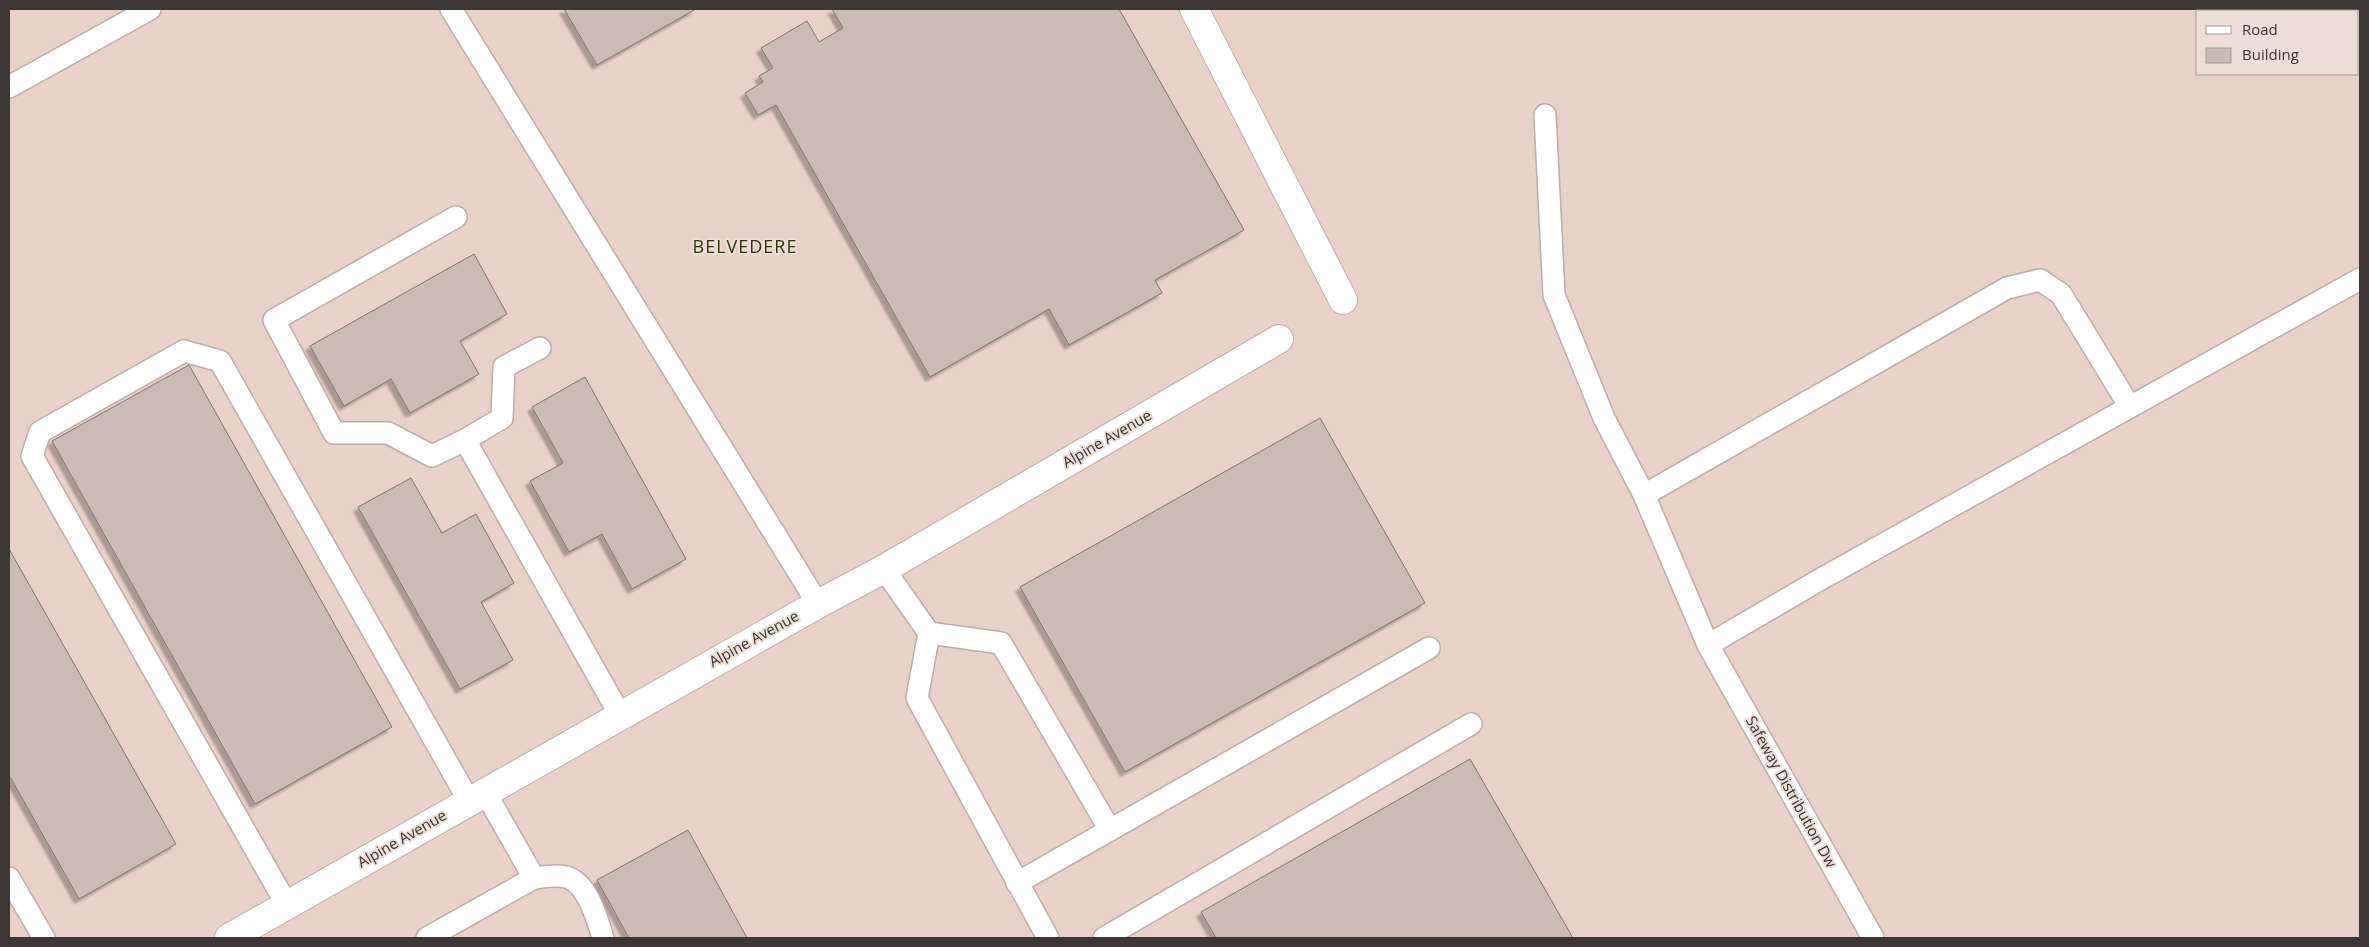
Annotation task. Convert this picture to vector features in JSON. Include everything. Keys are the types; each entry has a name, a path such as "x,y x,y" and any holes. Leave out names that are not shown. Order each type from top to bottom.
{"street":[{"path":"1194,9 1342,300"},
{"name":"Alpine Avenue","path":"229,938 620,715 884,568 1280,339"}],"lane":[{"path":"9,87 150,9"},
{"path":"451,9 818,604"},
{"name":"Safeway Distribution Dw","path":"1545,115 1554,295 1604,418 1644,495 1708,645 1873,938"},
{"path":"456,217 274,320 334,433 388,433 432,456 465,440 502,418 504,367 540,348"},
{"path":"1708,645 1829,574 2360,279"},
{"path":"1644,495 2007,288 2040,280 2061,294 2130,407"},
{"path":"286,904 32,456 40,432 184,352 220,360 477,797 534,878"},
{"path":"465,440 620,715"},
{"path":"884,568 929,632 917,698 1048,938"},
{"path":"929,632 1001,643 1110,830"},
{"path":"1017,884 1429,648"},
{"path":"1104,938 1471,724"},
{"path":"427,938 534,878 555,876 569,878 578,884 591,903 603,938"},
{"path":"9,878 44,938"}],"shaded area":[{"path":"9,9 2360,9 2360,938 9,938"}],"building":[{"path":"564,9 696,9 597,65"},
{"path":"832,9 1119,9 1244,230 1155,280 1162,293 1069,345 1049,309 930,377 776,105 758,115 745,93 763,82 759,76 773,68 761,48 807,21 819,42 843,28"},
{"path":"474,254 507,314 460,341 479,374 410,413 391,379 344,406 310,346"},
{"path":"189,365 392,727 255,804 52,441"},
{"path":"585,377 686,559 632,589 602,534 569,552 530,481 563,463 532,407"},
{"path":"1320,418 1425,603 1125,772 1020,587"},
{"path":"411,478 442,533 476,514 514,583 481,602 513,660 460,689 358,507"},
{"path":"9,549 176,844 79,899 9,775"},
{"path":"1470,759 1573,938 1216,938 1201,912"},
{"path":"688,830 747,938 629,938 597,880"}],"district":[{"name":"BELVEDERE","path":"745,247"}]}
